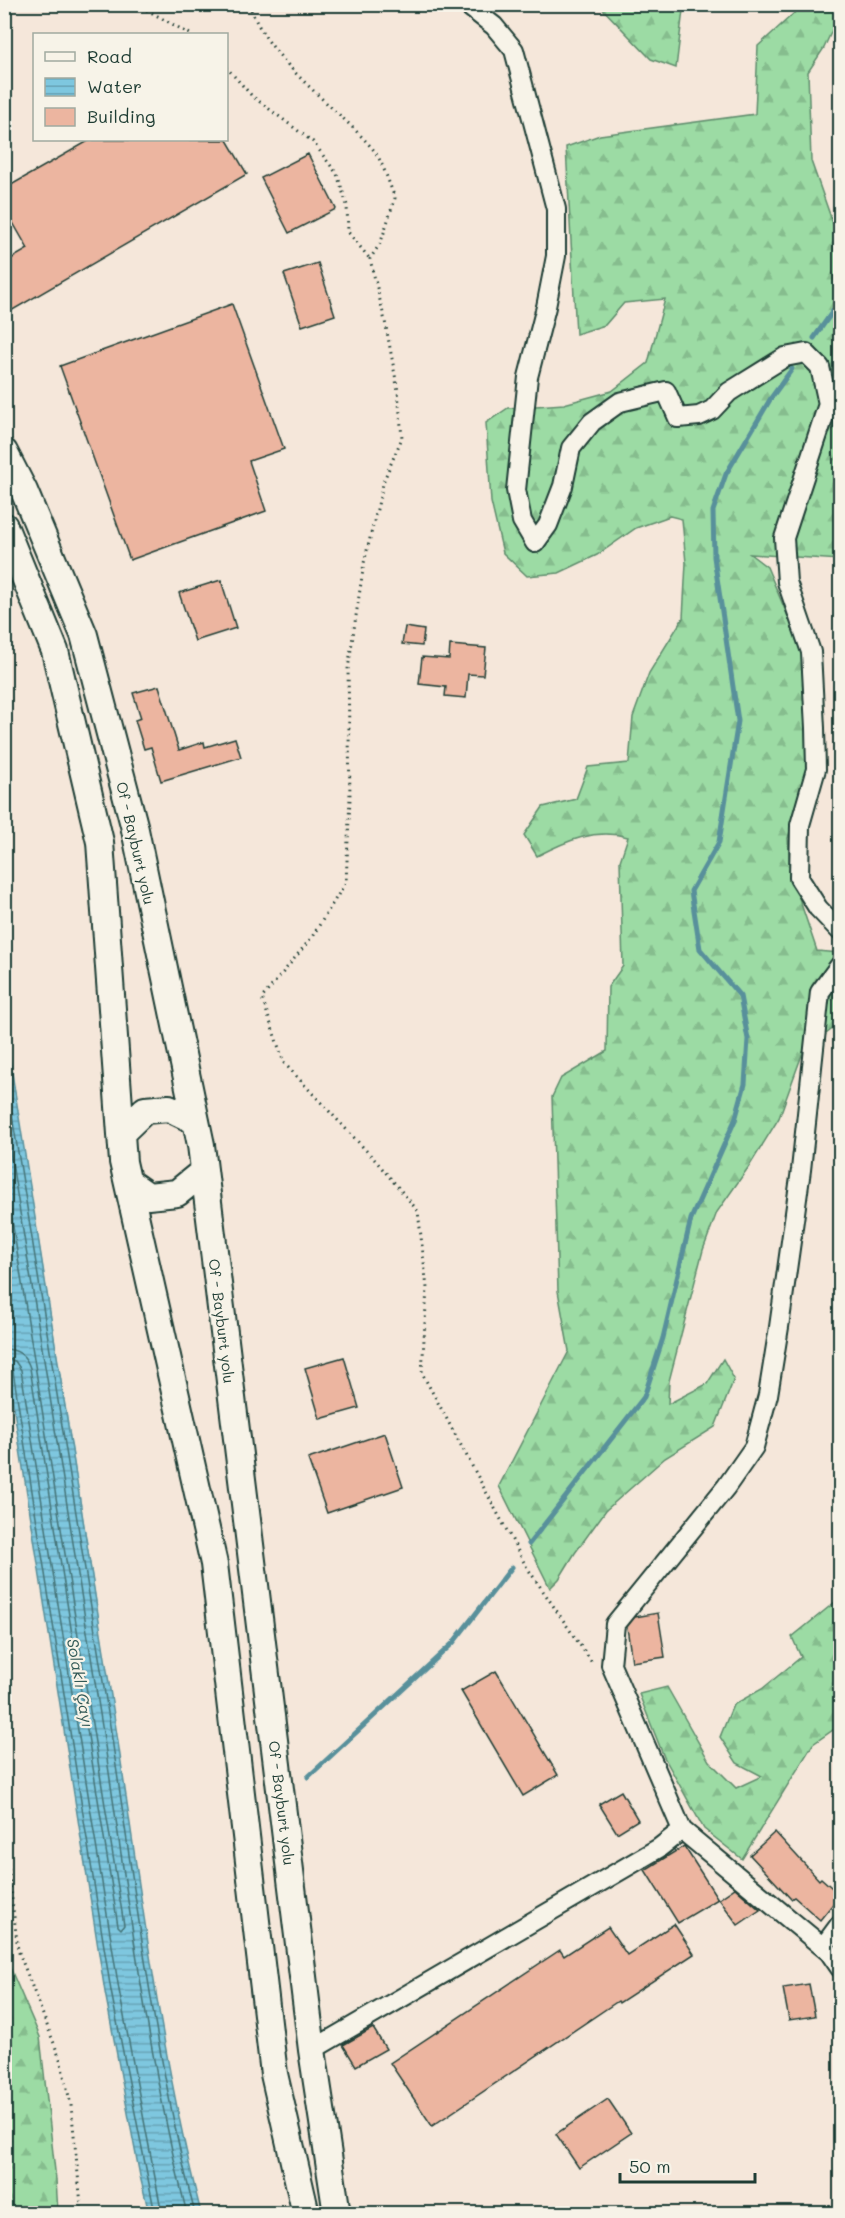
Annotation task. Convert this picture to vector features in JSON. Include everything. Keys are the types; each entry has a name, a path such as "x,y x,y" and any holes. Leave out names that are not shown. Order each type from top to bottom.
{"highway":[{"name":"Of - Bayburt yolu","path":"4,452 24,492 84,635 134,825 196,1121 312,2050 337,2214"},
{"path":"4,526 55,651 100,842 123,1162 214,1564 274,2074 306,2214"},
{"path":"121,1133 145,1110 169,1108 196,1121"},
{"path":"128,1182 148,1196 177,1193 204,1171"}],"street":[{"path":"466,4 494,26 514,50 556,209 556,256 528,377 516,490 522,521 535,543 548,525 572,448 592,422 620,402 666,391 678,418 699,416 712,410 729,392 785,357 806,353 820,367 828,404 784,538 787,582 811,652 815,728 816,769 800,825 799,878 818,908 840,931"},
{"path":"820,430 840,420"},
{"path":"840,965 820,992 801,1170 782,1305 768,1395 754,1447 726,1487 615,1624 611,1665 682,1830 823,1947 840,1968"},
{"path":"312,2050 659,1848 682,1830"},
{"path":"823,1947 840,1924"}],"path":[{"path":"136,4 188,33"},
{"path":"249,4 253,17 269,42 312,90 374,149 395,198 381,242 370,259"},
{"path":"228,69 252,96 313,142 337,174 347,205 348,232 370,259 385,321 398,391 402,438 381,490 364,563 348,669 350,798 346,882 312,937 262,998 284,1063 376,1161 418,1211 427,1288 422,1373 526,1566 592,1664"},
{"path":"4,1833 18,1950 60,2059 71,2105 82,2214"}],"green space":[{"path":"599,5 688,5 683,10 676,68 651,59"},
{"path":"803,5 830,5 838,17 824,48 808,72 811,161 836,232 840,228 840,560 750,554 767,567 802,650 808,732 806,775 788,838 790,871 817,951 840,953 840,1023 803,1052 779,1118 717,1212 703,1250 669,1381 668,1404 707,1384 723,1359 734,1379 715,1427 665,1458 606,1510 559,1579 550,1588 499,1486 569,1351 558,1291 552,1097 561,1078 607,1051 608,987 623,966 620,861 628,837 592,835 559,845 537,856 524,835 543,807 576,799 588,767 629,763 633,717 649,673 683,618 686,563 682,519 670,516 636,528 597,555 559,573 527,576 503,553 491,502 486,423 508,408 564,404 612,391 648,363 665,299 624,303 605,325 576,334 566,147 600,135 755,114 758,46"},
{"path":"840,1598 840,1725 813,1744 742,1859 704,1829 664,1757 639,1694 667,1687 709,1761 736,1788 762,1776 737,1763 720,1737 733,1705 762,1689 801,1657 792,1637"},
{"path":"4,1865 9,1897 10,1934 5,1939"},
{"path":"8,1963 40,2037 58,2213 5,2213 4,1964"}],"water":[{"name":"Solaklı Çayı","path":"5,1029 86,1534 150,1959 173,2087 201,2213 149,2213 105,1992 5,1353"}],"building":[{"path":"88,141 228,141 247,174 4,315 4,263 28,249 12,221 4,226 4,189"},
{"path":"308,154 336,209 289,233 261,178"},
{"path":"318,263 335,315 302,326 284,274"},
{"path":"232,304 284,449 249,461 266,511 130,560 60,366"},
{"path":"221,580 236,628 195,641 179,593"},
{"path":"405,627 424,630 422,646 402,644"},
{"path":"450,645 486,648 483,675 468,674 466,698 445,696 446,687 419,684 422,657 449,659"},
{"path":"159,686 179,750 204,742 205,747 235,738 241,757 161,781 151,747 144,749 135,720 141,718 133,693"},
{"path":"344,1357 359,1408 320,1419 305,1368"},
{"path":"385,1433 403,1487 327,1513 308,1459"},
{"path":"658,1613 665,1657 632,1662 627,1627 635,1617"},
{"path":"496,1671 558,1775 523,1796 461,1691"},
{"path":"621,1791 638,1820 617,1833 599,1804"},
{"path":"775,1832 819,1880 821,1878 840,1895 820,1920 794,1897 791,1899 750,1855"},
{"path":"684,1846 718,1899 678,1923 645,1870"},
{"path":"735,1888 760,1910 738,1925 719,1899"},
{"path":"674,1924 694,1954 619,2003 618,2001 432,2126 390,2063 560,1950 564,1956 608,1927 627,1955"},
{"path":"809,1984 815,2016 789,2020 783,1988"},
{"path":"373,2028 386,2049 356,2066 343,2045"},
{"path":"608,2099 631,2133 579,2168 556,2134"}],"waterway":[{"path":"814,338 840,301"},
{"path":"529,1544 644,1397 663,1338 691,1219 735,1120 745,1084 748,1039 740,996 700,949 691,891 719,842 738,721 714,557 713,511 726,474 771,398 792,369"},
{"path":"308,1777 453,1643 512,1567"}]}
